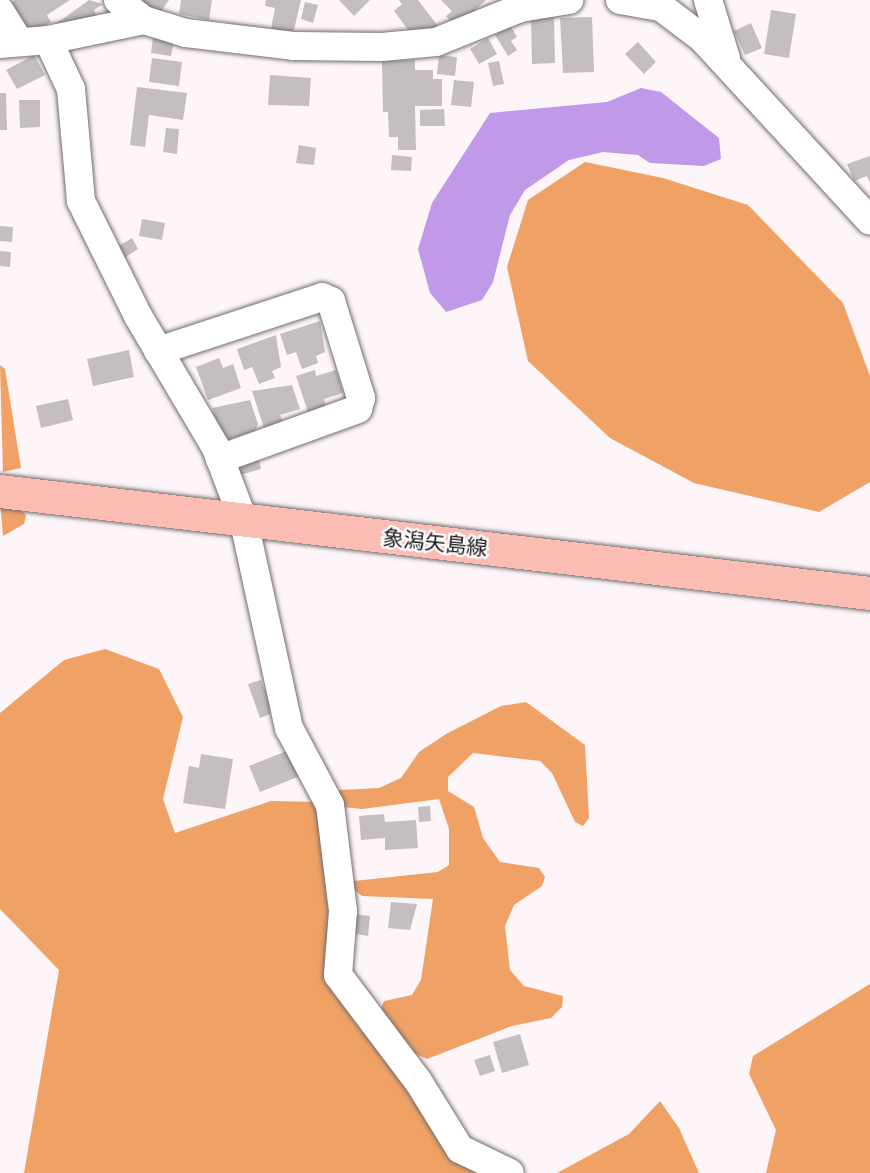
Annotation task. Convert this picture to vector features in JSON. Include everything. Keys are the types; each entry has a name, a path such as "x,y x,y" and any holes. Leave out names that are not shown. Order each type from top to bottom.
{"main road":[{"name":"象潟矢島線","path":"0,491 244,522 645,563 870,593"}],"street":[{"path":"118,0 144,20 186,33 293,46 382,47 436,42 520,4 569,0"},
{"path":"620,0 661,7 702,38 870,221"},
{"path":"708,0 728,66"},
{"path":"0,11 9,43 48,40 144,20"},
{"path":"48,40 71,89 81,201 158,351 220,459 244,522 289,728 330,805 343,911 338,975 418,1081 460,1149 510,1173"},
{"path":"158,351 322,297 331,301 361,398 358,409 220,459"}],"shaded area":[{"path":"641,88 661,92 719,138 721,159 704,166 650,163 638,155 603,152 569,160 525,190 510,215 493,282 482,300 446,312 430,293 418,249 432,203 490,113 607,102"},
{"path":"585,162 663,178 748,205 843,303 870,376 870,482 819,512 694,483 610,438 528,361 507,267 528,200"},
{"path":"0,365 5,369 21,468 3,472"},
{"path":"0,501 17,505 26,515 24,524 3,536"},
{"path":"105,649 159,669 183,717 163,799 175,833 271,801 318,802 339,848 330,983 487,1173 24,1173 59,970 0,909 0,713 64,660"},
{"path":"526,702 585,745 589,818 583,826 575,822 552,773 540,761 473,753 448,777 448,791 474,807 483,838 500,862 539,868 545,877 542,886 514,905 505,926 510,970 524,986 563,996 562,1007 551,1018 512,1026 427,1059 409,1051 381,1008 384,1001 412,995 421,980 433,899 362,896 352,888 354,881 438,872 449,865 449,829 439,799 362,809 343,807 331,798 340,790 379,788 401,778 419,752 446,734 501,706"},
{"path":"870,984 870,1173 766,1173 776,1130 749,1074 753,1056"},
{"path":"660,1101 679,1128 699,1173 557,1173 629,1134"}],"building":[{"path":"15,0 70,0 47,15 51,22 28,36 8,5"},
{"path":"89,0 103,4 94,10 100,22 47,30"},
{"path":"144,0 169,0 158,16 141,4"},
{"path":"181,0 212,0 209,20 179,14"},
{"path":"266,0 301,0 293,34 271,29 275,8 265,6"},
{"path":"339,0 370,0 354,16"},
{"path":"399,0 418,0 441,30 415,39 394,11 402,4"},
{"path":"441,0 486,0 457,27 446,16 452,11"},
{"path":"305,2 318,5 313,23 301,19"},
{"path":"771,10 796,14 789,58 764,54"},
{"path":"531,17 554,17 555,63 532,64"},
{"path":"592,17 594,72 563,73 560,18"},
{"path":"751,23 762,48 745,55 734,31"},
{"path":"510,25 517,37 511,41 517,50 508,56 495,35"},
{"path":"153,37 174,40 171,56 151,53"},
{"path":"488,38 497,54 479,64 470,49"},
{"path":"638,42 656,62 644,74 625,54"},
{"path":"34,55 45,75 17,89 6,70"},
{"path":"439,55 457,57 455,76 437,74"},
{"path":"152,58 182,62 179,86 149,82"},
{"path":"415,60 415,70 433,70 433,79 442,79 442,106 415,106 416,150 398,150 398,137 389,137 388,112 383,112 382,61"},
{"path":"499,61 504,84 493,86 488,63"},
{"path":"270,75 311,78 309,106 268,105"},
{"path":"454,80 474,82 471,107 451,105"},
{"path":"137,87 187,93 183,120 149,115 145,147 130,145"},
{"path":"0,93 6,93 7,130 0,130"},
{"path":"19,100 40,100 40,127 20,128"},
{"path":"444,109 445,126 420,126 420,110"},
{"path":"166,128 179,129 177,154 163,152"},
{"path":"299,145 316,148 314,165 296,163"},
{"path":"392,155 412,157 411,171 391,170"},
{"path":"870,156 870,183 867,176 854,181 847,164"},
{"path":"142,219 165,223 162,240 139,236"},
{"path":"0,226 13,227 12,242 0,241"},
{"path":"132,238 138,249 124,258 117,247"},
{"path":"0,251 11,252 10,267 0,266"},
{"path":"320,321 325,352 316,356 318,363 302,369 296,352 287,355 280,334"},
{"path":"276,335 281,367 272,371 275,378 259,384 252,367 244,370 237,349"},
{"path":"129,350 134,377 93,386 87,359"},
{"path":"219,358 223,368 233,364 241,388 208,400 196,367"},
{"path":"315,370 316,376 336,370 343,393 324,399 326,406 308,412 296,376"},
{"path":"292,385 300,409 280,415 283,422 264,428 252,391"},
{"path":"68,399 73,420 41,428 36,406"},
{"path":"250,400 258,424 255,431 223,441 212,408"},
{"path":"258,456 261,469 240,475 237,462"},
{"path":"261,680 273,713 260,718 248,684"},
{"path":"289,750 300,776 260,792 249,766"},
{"path":"201,754 233,759 225,809 183,803 189,766 199,768"},
{"path":"430,806 431,821 419,822 418,807"},
{"path":"384,814 385,822 416,820 418,848 385,850 385,838 361,840 359,816"},
{"path":"391,902 417,904 410,930 388,928"},
{"path":"352,914 370,916 368,936 350,933"},
{"path":"520,1034 529,1065 502,1073 493,1042"},
{"path":"490,1055 495,1071 480,1076 474,1060"}]}
